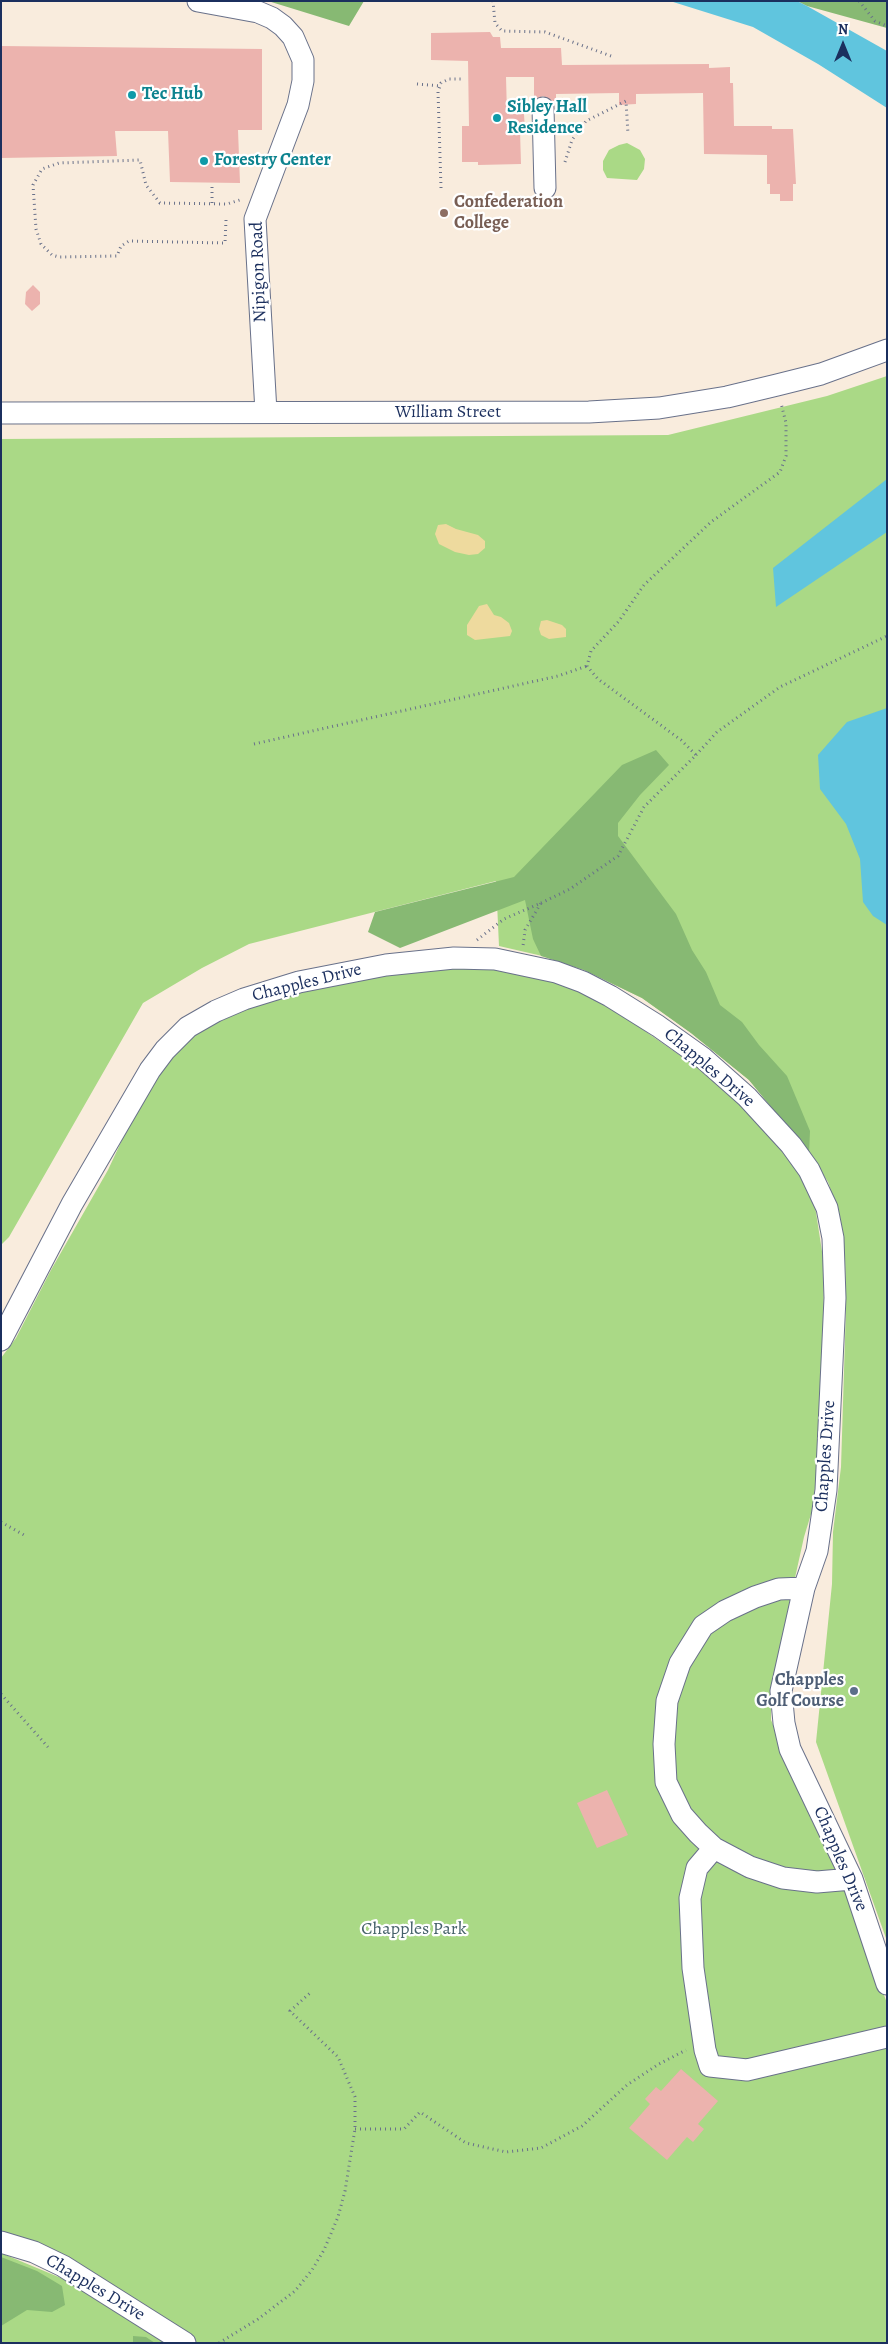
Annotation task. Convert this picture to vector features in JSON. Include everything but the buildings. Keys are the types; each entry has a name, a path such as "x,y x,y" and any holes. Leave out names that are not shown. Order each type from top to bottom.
{"street":[{"name":"Nipigon Road","path":"198,1 241,8 272,18 293,37 303,60 303,81 298,105 254,219 266,412"},
{"path":"543,108 545,188"},
{"name":"William Street","path":"1,413 589,412 694,403 821,374 887,350"},
{"name":"Chapples Drive","path":"1,1340 72,1204 137,1091 165,1050 188,1027 202,1018 244,999 299,982 414,960 495,959 556,972 603,992 658,1026 703,1058 747,1096 791,1145 817,1183 827,1208 833,1238 834,1342 826,1490 817,1551 804,1588 781,1691 784,1723 790,1749 852,1879 887,1984"},
{"path":"804,1588 779,1589 755,1596 725,1611 703,1626 680,1663 667,1702 664,1763 666,1782 682,1815 714,1848 750,1867 783,1878 817,1882 852,1879"},
{"path":"714,1848 697,1868 690,1898 693,1968 704,2046 710,2066 747,2070 887,2037"},
{"name":"Chapples Drive","path":"1,2242 34,2252 63,2266 184,2343"}],"path":[{"path":"493,1 495,22 502,31 545,32 611,56"},
{"path":"859,1 875,21 887,26"},
{"path":"440,188 438,92 441,86 449,79 462,79"},
{"path":"417,84 441,86"},
{"path":"564,163 572,140 586,121 626,101 628,134"},
{"path":"226,220 225,243 129,241 121,246 117,256 59,258 52,255 41,244 36,229 33,185 42,169 59,163 140,160 146,185 160,203 212,204 238,202 246,196"},
{"path":"212,187 212,204"},
{"path":"587,666 591,650 619,621 644,585 711,522 780,472 786,456 786,423 777,385"},
{"path":"465,958 476,942 487,931 504,919 570,890 618,856 644,807 717,732 780,687 887,636"},
{"path":"587,666 598,679 681,740 696,755"},
{"path":"254,744 558,676 587,666"},
{"path":"521,964 525,930 541,903"},
{"path":"1,1522 24,1535"},
{"path":"1,1694 48,1747"},
{"path":"219,2343 258,2320 295,2291 312,2270 324,2250 338,2217 345,2191 355,2129 355,2097 338,2057 290,2012 310,1993"},
{"path":"355,2129 404,2129 420,2112 466,2143 506,2152 541,2148 582,2126 628,2085 658,2064 687,2049 704,2046"}],"green space":[{"path":"268,1 364,1 349,26"},
{"path":"797,1 887,1 887,28 807,6"},
{"path":"627,143 640,150 645,159 644,169 637,180 607,178 603,170 603,161 609,150"},
{"name":"Chapples Golf Course","path":"887,376 887,1941 816,1742 832,1584 833,1532 841,1467 846,1307 845,1258 840,1217 828,1182 809,1153 749,1080 691,1033 642,998 584,970 551,958 499,946 496,881 249,944 202,968 143,1003 9,1237 1,1245 1,439 668,435 827,396"},
{"path":"656,750 669,765 640,795 618,823 618,836 676,914 692,950 706,972 720,1005 742,1022 759,1045 787,1076 810,1131 809,1153 749,1080 691,1033 642,998 584,970 541,956 533,939 525,900 400,948 368,932 375,912 514,877 622,765"},
{"name":"Chapples Park","path":"452,969 490,969 549,981 584,993 619,1013 714,1079 746,1109 779,1147 803,1179 815,1206 823,1258 824,1316 816,1480 812,1511 804,1537 774,1673 771,1720 829,1849 887,2003 887,2343 176,2343 97,2275 36,2242 1,2232 1,1358 16,1338 51,1270 108,1170 129,1125 166,1062 197,1029 280,995 397,973"},
{"path":"1,2253 61,2278 118,2308 167,2343 1,2343"},
{"path":"1,2257 37,2271 62,2286 65,2305 52,2312 27,2310 1,2326"},
{"path":"133,2336 146,2337 155,2343 133,2343"}],"sand":[{"path":"446,524 478,535 485,541 485,548 478,554 469,555 455,552 439,544 435,534 438,525"},
{"path":"487,604 494,615 501,617 509,623 512,631 510,636 475,640 467,635 467,625 479,606"},
{"path":"547,620 562,625 566,629 566,637 549,639 541,635 539,629 541,621"}],"water":[{"path":"670,1 797,1 887,51 887,108 818,64 753,27"},
{"path":"887,479 887,532 776,607 773,568"},
{"path":"887,708 887,925 873,916 863,902 860,859 846,824 820,789 818,755 847,722"}],"place":[{"name":"Tec Hub","path":"132,95"},
{"name":"Sibley Hall Residence","path":"497,118"},
{"name":"Forestry Center","path":"204,161"},
{"name":"Confederation College","path":"444,213"},
{"name":"Chapples Golf Course","path":"854,1691"}]}
